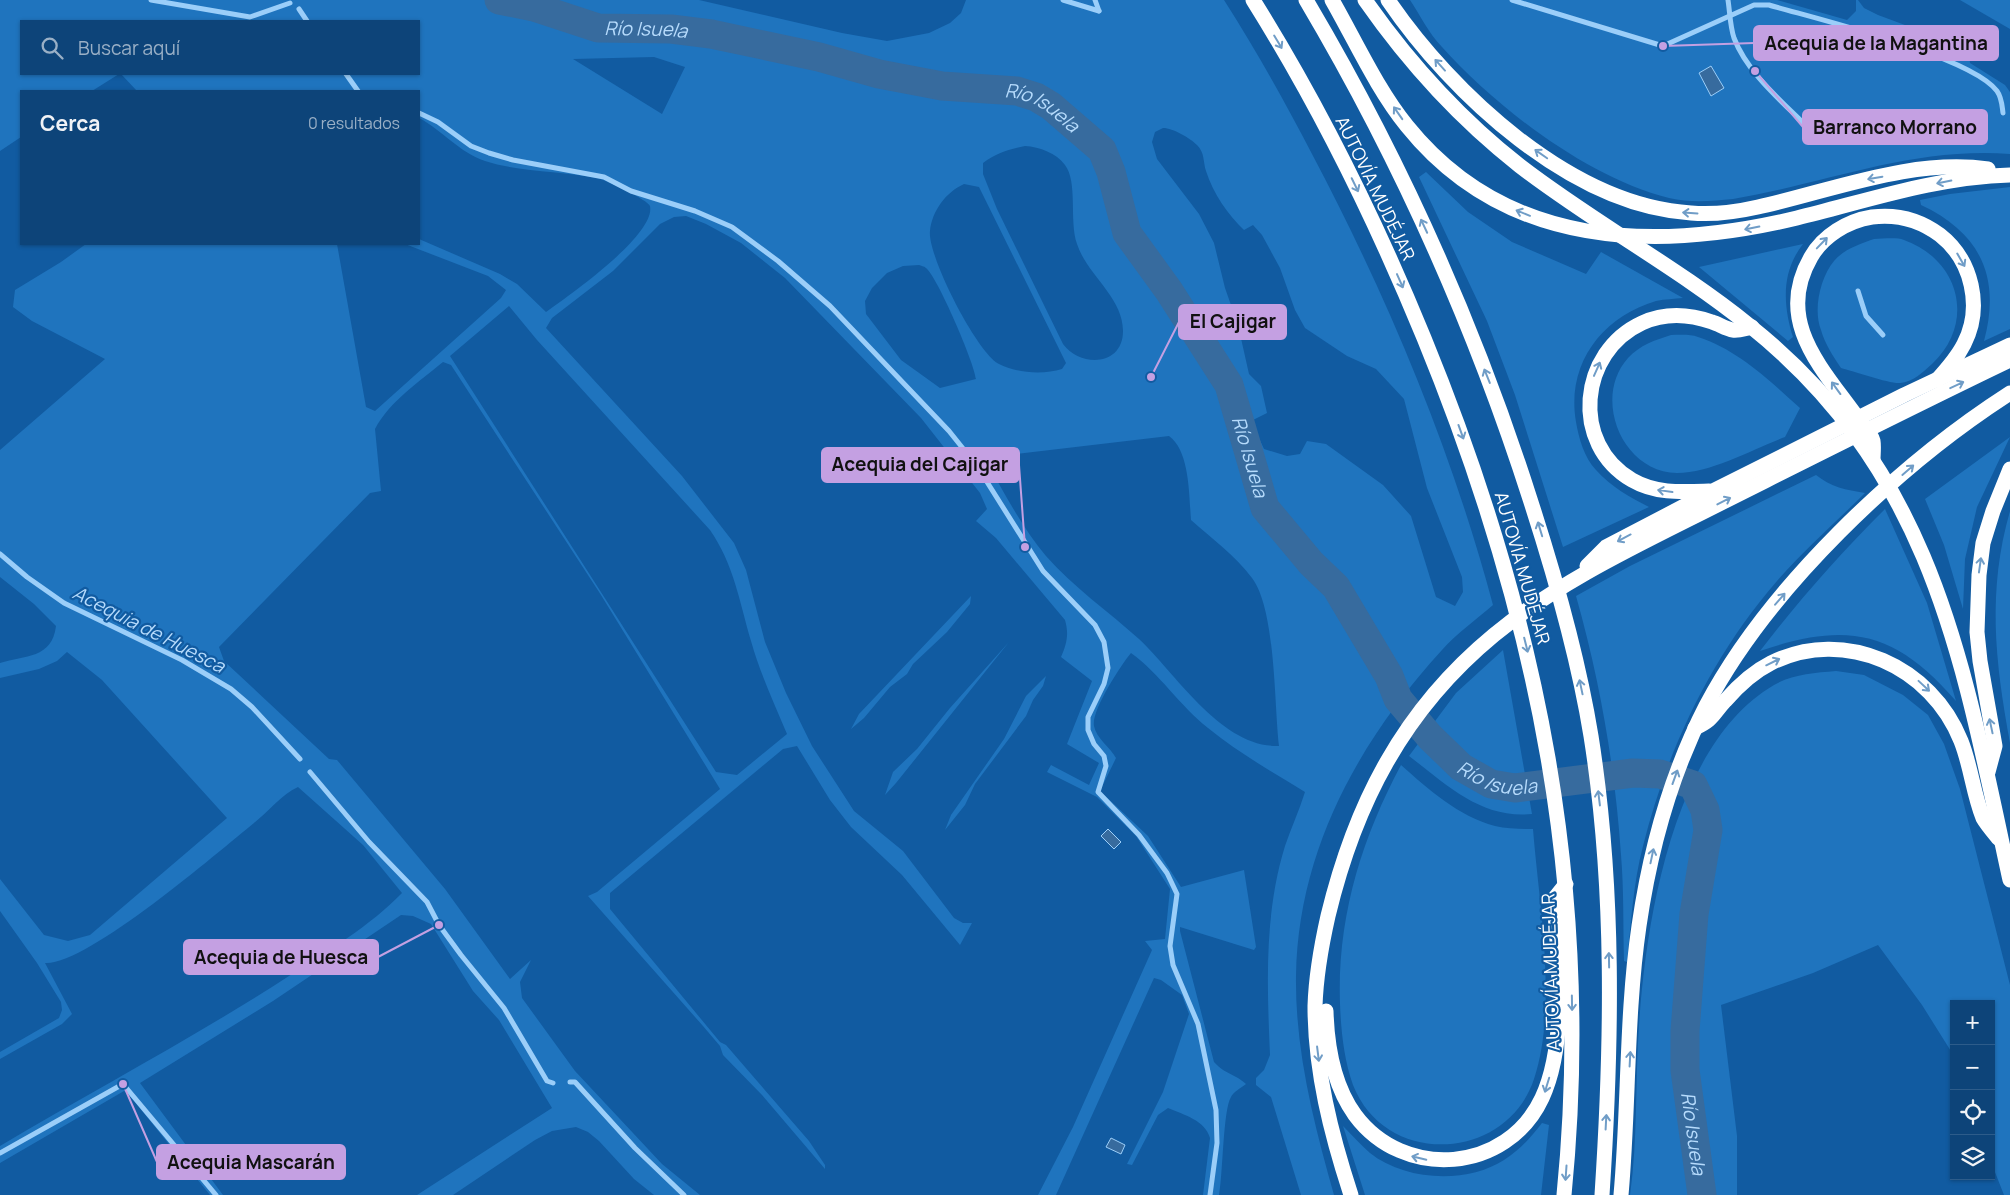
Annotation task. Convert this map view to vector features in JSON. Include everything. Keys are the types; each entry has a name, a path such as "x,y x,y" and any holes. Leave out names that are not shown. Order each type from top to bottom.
{"highway":[{"name":"AUTOVÍA MUDÉJAR","path":"1253,0 1302,83 1350,174 1389,256 1446,392 1490,515 1514,598 1547,741 1563,850 1566,884 1571,975 1572,1062 1564,1195"},
{"name":"AUTOVÍA MUDÉJAR","path":"1306,0 1400,173 1461,310 1493,390 1551,567 1571,644 1590,734 1604,847 1609,974 1606,1118 1602,1195"},
{"path":"1332,0 1389,101 1407,126 1434,156 1463,180 1494,200 1528,216 1569,229 1616,236 1672,238 1748,229 1923,186 1974,177 2010,174"},
{"path":"1365,0 1423,75 1494,144 1551,188 1692,283 1752,327 1795,366 1817,390 1873,460 1911,526 1937,586 1960,659 2010,880"},
{"path":"1388,0 1437,62 1502,126 1559,167 1579,178 1601,189 1652,206 1691,213 1722,213 1759,207 1850,183 1912,172 1966,168 2010,174"},
{"path":"1873,460 1873,439 1806,345 1798,318 1798,291 1806,266 1820,244 1841,228 1872,217 1905,218 1929,228 1950,244 1958,254 1970,278 1974,304 1973,317 1964,344 1937,380"},
{"path":"1713,491 1657,490 1638,483 1620,472 1610,462 1596,438 1589,411 1591,384 1595,370 1610,347 1631,329 1643,322 1670,316 1684,316 1699,318 1734,330 1752,327"},
{"path":"1909,401 1937,380 2010,345"},
{"path":"1351,1195 1328,1117 1317,1040 1316,978 1320,949 1343,857 1373,786 1413,722 1457,669 1509,623 1573,579 1803,454 1909,401 2010,360"},
{"path":"1621,1195 1635,958 1645,889 1660,823 1673,783 1695,728 1720,681 1753,632 1799,577 1846,526 1942,441 2010,393"},
{"path":"1573,579 1606,547 1713,491 1803,454"},
{"path":"1987,774 1995,746 1980,661 1977,623 1979,575 1984,544 1993,511 2010,469"},
{"path":"1695,728 1711,721 1722,704 1745,680 1783,657 1812,650 1827,649 1850,650 1872,655 1912,676 1924,685 1945,711 1961,741 1984,819 2002,845"},
{"path":"1328,919 1327,1029 1334,1070 1347,1100 1364,1126 1386,1145 1413,1157 1437,1161 1459,1160 1486,1152 1512,1137 1535,1112 1543,1097 1553,1061 1558,1016 1554,899 1566,884"}],"shaded area":[{"path":"0,0 699,0 842,33 887,41 929,33 950,23 961,13 966,0 1224,0 1259,57 1302,135 1340,208 1392,319 1458,489 1493,605 1442,650 1384,722 1360,760 1339,800 1321,841 1308,885 1299,930 1296,976 1299,1032 1307,1087 1334,1195 1301,1195 1271,1097 1256,1085 1256,1078 1264,1070 1270,1055 1268,950 1273,898 1285,846 1305,792 1268,770 1208,728 1188,710 1151,670 1131,653 1108,688 1094,719 1097,735 1116,758 1100,791 1148,836 1181,887 1244,870 1256,947 1254,950 1180,927 1180,931 1214,1062 1246,1084 1233,1093 1228,1104 1219,1195 1203,1195 1210,1138 1207,1132 1199,1122 1168,1108 1158,1115 1132,1165 1127,1164 1163,1092 1189,1014 1182,995 1161,980 1154,978 1056,1195 1038,1195 1073,1127 1152,950 1145,941 1165,939 1170,889 1136,836 1097,797 1047,772 1051,765 1089,785 1099,763 1067,744 1092,681 1061,657 1067,638 1065,620 996,538 976,521 987,509 980,493 921,418 785,278 741,243 706,224 686,216 674,217 660,224 613,271 552,318 546,328 682,476 734,543 746,570 765,642 786,693 812,746 854,811 903,851 954,918 963,923 972,923 960,945 902,875 851,827 830,800 797,746 783,749 610,893 610,909 720,1042 726,1045 809,1141 825,1165 825,1169 762,1095 723,1055 720,1046 588,896 597,892 720,789 601,595 451,365 443,362 397,401 388,410 375,429 381,491 370,493 219,647 224,661 329,759 337,760 445,889 510,979 531,960 520,982 522,998 575,1071 662,1164 700,1195 654,1195 634,1179 599,1141 588,1132 576,1127 552,1131 535,1140 453,1195 417,1195 552,1108 499,1020 473,991 431,924 413,916 401,915 273,1001 140,1083 223,1195 210,1195 124,1091 0,1163 0,1146 182,1042 254,998 348,937 390,905 402,893 363,845 298,787 182,881 119,928 90,947 64,959 45,963 72,1014 62,1024 0,1059 0,1052 59,1018 62,1010 61,1002 37,963 0,911 0,879 44,935 68,941 90,935 227,818 102,680 67,652 57,661 39,669 0,678 0,663 36,654 43,650 49,645 56,626 34,604 0,577 0,450 105,359 32,321 13,307 15,290 85,245 337,245 366,407 375,411 501,298 506,290 488,276 408,245 420,245 420,239 500,274 517,284 546,312 590,280 625,248 639,233 648,218 650,206 635,195 597,178 498,165 467,153 420,119 420,90 136,90 122,75 420,75 420,20 20,20 20,75 117,75 94,90 20,90 20,138 0,151","holes":["654,57 685,67 662,114 573,59","1163,128 1172,130 1190,139 1200,148 1206,171 1227,211 1244,230 1253,225 1262,235 1280,268 1295,310 1305,328 1347,356 1376,369 1404,399 1427,488 1462,577 1463,592 1455,606 1436,597 1411,516 1383,485 1326,444 1307,441 1300,454 1287,456 1264,449 1251,421 1267,413 1261,386 1249,374 1238,325 1225,288 1214,243 1199,214 1157,159 1152,142 1155,132","1025,146 1047,151 1057,157 1069,172 1077,244 1088,266 1117,307 1121,319 1123,331 1121,343 1109,357 1100,360 1090,360 1071,352 1063,344 997,209 983,174 983,163 998,154","964,184 979,187 1066,363 1062,369 1047,372 1030,372 999,364 979,342 967,323 936,260 930,231 937,209 957,187","903,266 923,266 931,274 955,321 976,379 940,388 901,360 866,314 865,301 872,288 887,273","509,306 537,340 710,530 725,556 735,583 759,665 787,734 737,775 716,772 450,356","1169,436 1176,443 1185,463 1191,520 1239,562 1252,578 1260,593 1266,612 1273,658 1279,746 1258,743 1238,735 1220,723 1202,707 1139,639 1056,567 1046,556 1015,511 987,463 991,457"]},
{"path":"1410,0 1777,0 1847,20 1856,11 1856,0 1858,0 1864,8 1878,15 1975,51 1969,55 1970,63 2005,85 2010,92 2010,154 1973,153 1904,161 1733,199 1693,201 1669,198 1607,175 1576,158 1517,117 1490,94 1437,42"},
{"path":"1960,0 2010,0 2010,29"},
{"path":"1711,66 1724,88 1711,96 1699,73"},
{"path":"1426,172 1468,212 1512,242 1586,274 1601,252 1683,298 1656,301 1637,308 1619,318 1604,331 1592,346 1583,362 1577,381 1574,401 1576,422 1585,454 1596,470 1614,487 1649,507 1563,547 1515,395 1487,321 1419,177"},
{"path":"2010,187 2010,329 1984,341 1989,318 1990,297 1987,278 1981,260 1972,244 1959,229 1942,216 1921,205 1920,200 1950,194"},
{"path":"1874,239 1901,239 1923,249 1938,262 1949,277 1955,294 1957,312 1954,330 1946,348 1925,370 1913,379 1900,383 1888,382 1841,368 1827,345 1819,322 1819,294 1829,268 1842,253"},
{"path":"1803,244 1791,266 1786,289 1787,313 1793,337 1788,341 1699,267"},
{"path":"1671,335 1692,335 1713,343 1740,358 1777,387 1800,408 1785,437 1718,465 1690,472 1677,473 1658,469 1641,460 1628,447 1618,430 1613,412 1613,393 1618,374 1633,353 1643,346"},
{"path":"2010,437 1977,507 1965,559 1963,609 1944,545 1925,499"},
{"path":"1816,475 1839,487 1865,493 1798,558 1753,610 1712,673 1694,706 1665,775 1643,846 1635,889 1627,962 1624,961 1622,868 1615,789 1599,692 1576,596 1630,566"},
{"path":"1885,509 1927,603 1956,701 1912,659 1868,638 1845,635 1819,636 1760,651 1820,578"},
{"path":"2010,511 2010,743 1997,655 1996,598 1998,570"},
{"path":"971,596 970,604 947,632 913,664 907,674 890,687 864,718 851,729 859,714"},
{"path":"1009,642 885,795 893,772 917,749 950,708"},
{"path":"1503,650 1532,814 1514,814 1497,811 1466,798 1409,756 1456,693"},
{"path":"1836,671 1864,675 1903,695 1928,715 1944,744 1960,789 2010,985 2010,1195 2004,1195 1995,1172 1995,1000 1950,1000 1950,1050 1922,1005 1878,945 1813,973 1721,1005 1737,1136 1737,1195 1630,1195 1633,1174 1639,1025 1643,982 1658,886 1672,837 1689,790 1712,748 1740,712 1774,685 1789,678"},
{"path":"1046,676 1043,686 1033,700 1026,716 975,784 965,805 945,830 951,815 1004,739 1026,696"},
{"path":"1401,765 1444,801 1469,816 1495,826 1533,829 1545,956 1546,988 1545,1020 1541,1051 1534,1079 1520,1106 1499,1126 1474,1139 1446,1144 1418,1142 1391,1131 1369,1112 1353,1085 1347,1066 1342,1035 1340,972 1347,910 1363,851 1374,822"},
{"path":"1108,829 1121,842 1114,849 1101,836"},
{"path":"1542,1123 1549,1125 1541,1195 1365,1195 1343,1126 1370,1153 1384,1162 1418,1174 1455,1176 1489,1168 1504,1160 1515,1152"},
{"path":"1111,1138 1125,1145 1121,1154 1106,1147"}],"waterway":[{"path":"151,0 250,17 290,3"},
{"name":"Río Isuela","path":"499,0 534,7 598,28 671,29 711,34 819,57 879,74 942,86 1017,91 1036,97 1051,106 1102,150 1111,172 1127,233 1169,291 1229,385 1265,508 1311,563 1336,587 1389,676 1398,699 1430,737 1461,767 1491,784 1515,788 1633,773 1660,774 1693,785 1705,810 1708,830 1694,914 1685,1031 1685,1070 1702,1195"},
{"path":"1063,0 1099,11"},
{"path":"1095,0 1099,11"},
{"path":"1512,0 1663,46 1754,5 1769,5 1891,40 1957,65 1982,78 1997,91 2001,99 2003,113"},
{"path":"1728,0 1734,38 1750,67 1822,142"},
{"path":"299,9 306,20"},
{"path":"347,75 357,90"},
{"path":"420,113 438,122 471,146 489,153 513,160 604,177 631,191 695,211 732,227 778,261 830,306 949,431 977,466 1043,571 1095,625 1104,642 1108,668 1104,684 1088,717 1088,730 1094,744 1104,756 1106,766 1098,792 1139,835 1167,873 1177,894 1170,946 1173,965 1198,1024 1216,1110 1217,1143 1210,1195"},
{"path":"1858,291 1866,316 1883,335"},
{"name":"Acequia de Huesca","path":"0,554 27,577 64,603 182,660 231,689 252,707 300,759"},
{"name":"Acequia de Huesca","path":"310,772 369,842 427,902 439,925 504,1008 547,1081 553,1083"},
{"name":"Acequia de Huesca","path":"570,1082 575,1082 635,1148 684,1195"},
{"path":"0,1153 123,1084 216,1195"}],"place":[{"name":"Acequia de la Magantina","path":"1663,46"},
{"name":"Barranco Morrano","path":"1755,71"},
{"name":"El Cajigar","path":"1151,377"},
{"name":"Acequia del Cajigar","path":"1025,547"},
{"name":"Acequia de Huesca","path":"439,925"},
{"name":"Acequia Mascarán","path":"123,1084"}]}
